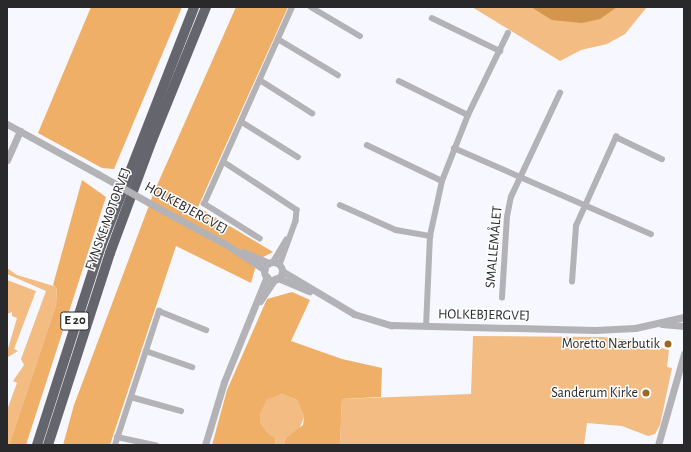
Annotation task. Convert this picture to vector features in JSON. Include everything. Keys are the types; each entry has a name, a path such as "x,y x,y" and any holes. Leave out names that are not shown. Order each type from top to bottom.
{"highway":[{"name":"FYNSKE MOTORVEJ","path":"37,445 101,246 194,7"},
{"name":"FYNSKE MOTORVEJ","path":"48,445 110,253 152,140 206,7"}],"street":[{"path":"260,238 204,204 242,122 292,7"},
{"path":"311,7 360,36"},
{"path":"432,18 500,51"},
{"path":"426,327 430,236 442,181 468,115 508,33"},
{"path":"278,39 338,75"},
{"path":"260,80 312,113"},
{"path":"399,81 468,115"},
{"name":"SMALLEMÅLET","path":"502,298 507,217 511,197 519,176 560,93"},
{"path":"242,122 298,157"},
{"name":"HOLKEBJERGVEJ","path":"7,124 227,245 276,265 318,294 354,314 380,323 426,327 595,330 656,324 684,317"},
{"path":"7,160 20,132"},
{"path":"572,282 576,226 584,205 616,137 662,159"},
{"path":"367,144 442,181"},
{"path":"454,148 651,234"},
{"path":"205,445 224,382 251,317 266,273 276,265 298,215 292,204 224,162"},
{"path":"340,205 396,230 430,236"},
{"name":"HOLKEBJERGVEJ","path":"227,245 266,273 318,294"},
{"path":"251,317 277,278 276,265"},
{"path":"115,445 159,311 206,330"},
{"name":"HOLKEBJERGVEJ","path":"656,324 684,326"},
{"path":"146,351 192,367"},
{"path":"658,445 684,354"},
{"path":"130,397 181,411"},
{"path":"117,436 156,445"}],"shaded area":[{"path":"91,7 182,7 114,169 102,168 38,133"},
{"path":"236,7 288,7 198,207 273,252 263,257 255,269 251,283 176,246 110,445 63,445 74,405 154,192"},
{"path":"472,7 647,7 625,34 607,44 581,50 560,61"},
{"path":"531,7 617,7 600,19 582,23 552,20"},
{"path":"82,180 106,197 26,445 9,445 56,305 57,288 53,285"},
{"path":"7,268 17,275 57,287 56,305 9,445 7,445 7,410 17,383 13,381 24,365 21,359 46,291 7,274"},
{"path":"7,280 36,291 14,349 18,351 8,357 7,352 17,318 12,316 12,312 7,314"},
{"path":"292,292 310,300 291,341 342,359 382,368 381,397 342,399 340,445 283,445 286,438 303,425 304,417 297,400 282,394 266,400 260,415 260,422 267,432 275,438 276,445 212,445 227,390 267,299"},
{"path":"473,336 603,337 638,341 669,350 667,367 672,368 660,425 655,434 648,436 622,426 587,423 584,445 340,445 342,399 471,394"},
{"path":"282,394 297,400 304,417 299,430 286,438 283,445 276,445 275,438 267,432 260,422 260,415 265,400"}],"place":[{"name":"Moretto Nærbutik","path":"668,344"},
{"name":"Sanderum Kirke","path":"646,393"}]}
